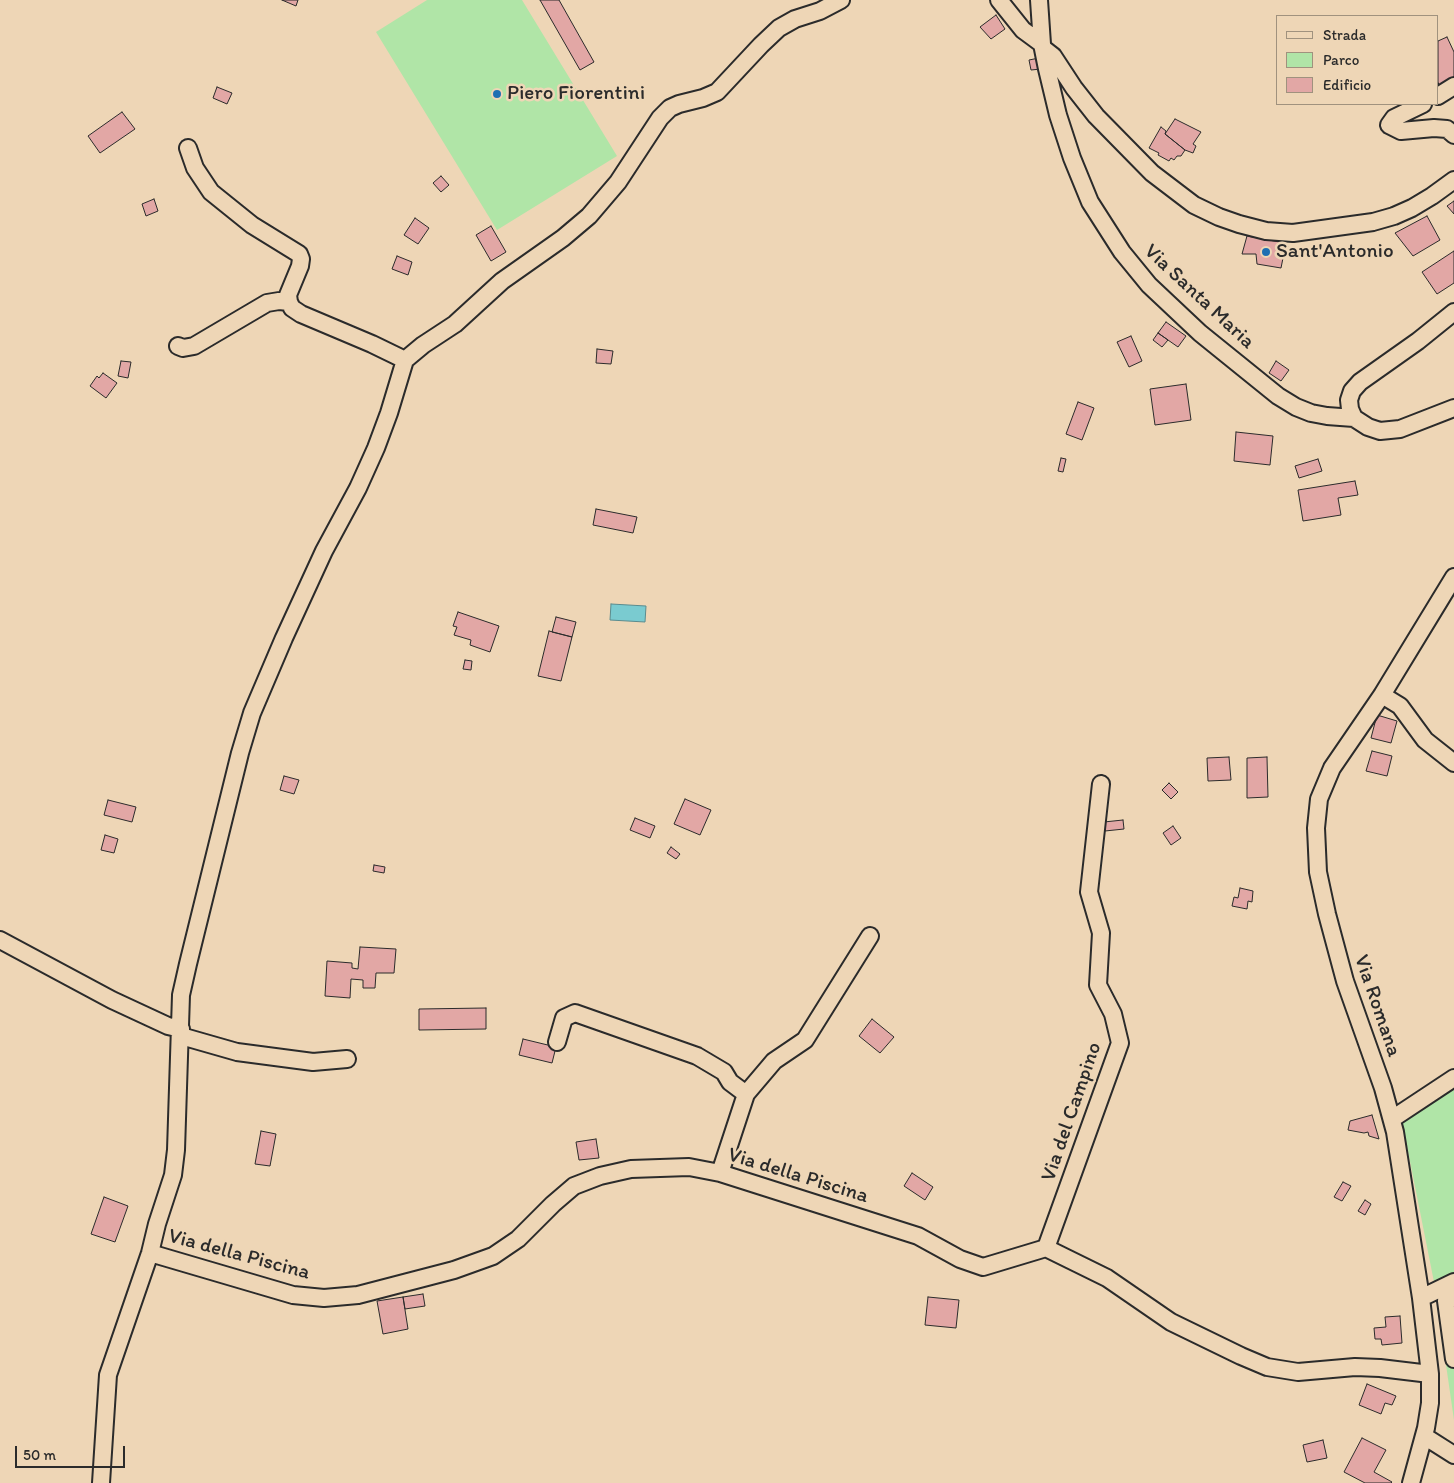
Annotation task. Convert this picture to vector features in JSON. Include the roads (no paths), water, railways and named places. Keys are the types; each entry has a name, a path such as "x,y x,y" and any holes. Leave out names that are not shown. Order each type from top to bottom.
{"street":[{"path":"101,1483 108,1374 150,1253 156,1224 171,1181 176,1156 181,1001 188,964 250,721 296,611 374,453 392,404 404,360 455,324 502,281 563,238 589,216 618,182 660,118 670,108 717,92 761,44 779,28 794,19 820,11 841,0"},
{"path":"999,0 1023,30 1053,56 1074,88 1096,116 1152,173 1194,205 1219,217 1266,231 1293,233 1373,222 1412,208 1454,180"},
{"name":"Via Santa Maria","path":"1039,0 1043,46 1052,90 1076,170 1094,209 1128,260 1149,285 1200,333 1278,396 1296,407 1311,413 1354,418"},
{"path":"1439,95 1454,86"},
{"path":"1421,105 1394,118 1389,125 1401,131 1434,128 1447,129 1454,134"},
{"path":"188,148 195,168 211,192 252,225 299,254 301,259 288,295 292,308 301,314 372,344 404,360"},
{"path":"178,346 188,348 194,346 267,303 289,302"},
{"path":"1454,312 1418,341 1355,386 1349,400 1354,418 1372,429 1392,430 1417,424 1454,408"},
{"name":"Via Romana","path":"1411,1483 1424,1436 1430,1403 1430,1374 1421,1298 1392,1119 1339,959 1324,902 1318,872 1315,841 1317,810 1324,784 1341,754 1382,695 1454,577"},
{"path":"1382,695 1400,706 1425,740 1454,763"},
{"name":"Via del Campino","path":"1046,1248 1120,1043 1113,1014 1098,985 1100,933 1089,892 1101,784"},
{"path":"720,1173 746,1094 774,1061 806,1040 870,936"},
{"path":"0,940 112,1000 181,1033 247,1053 313,1062 347,1059"},
{"path":"557,1042 564,1018 575,1013 697,1056 724,1072 730,1082 746,1094"},
{"path":"1392,1119 1454,1078"},
{"name":"Via della Piscina","path":"150,1253 293,1295 324,1298 358,1295 454,1270 493,1256 518,1239 574,1186 600,1176 631,1169 689,1167 720,1173 918,1236 960,1259 984,1267 1046,1248"},
{"path":"1046,1248 1107,1278 1171,1322 1258,1364 1290,1371 1371,1367 1430,1374"},
{"path":"1421,1298 1454,1282"},
{"path":"1454,1297 1446,1301 1454,1359"},
{"path":"1424,1436 1454,1456"}],"water":[{"path":"611,604 646,606 645,622 610,620"}],"place":[{"name":"Piero Fiorentini","path":"497,94"},
{"name":"Sant'Antonio","path":"1266,252"}]}
